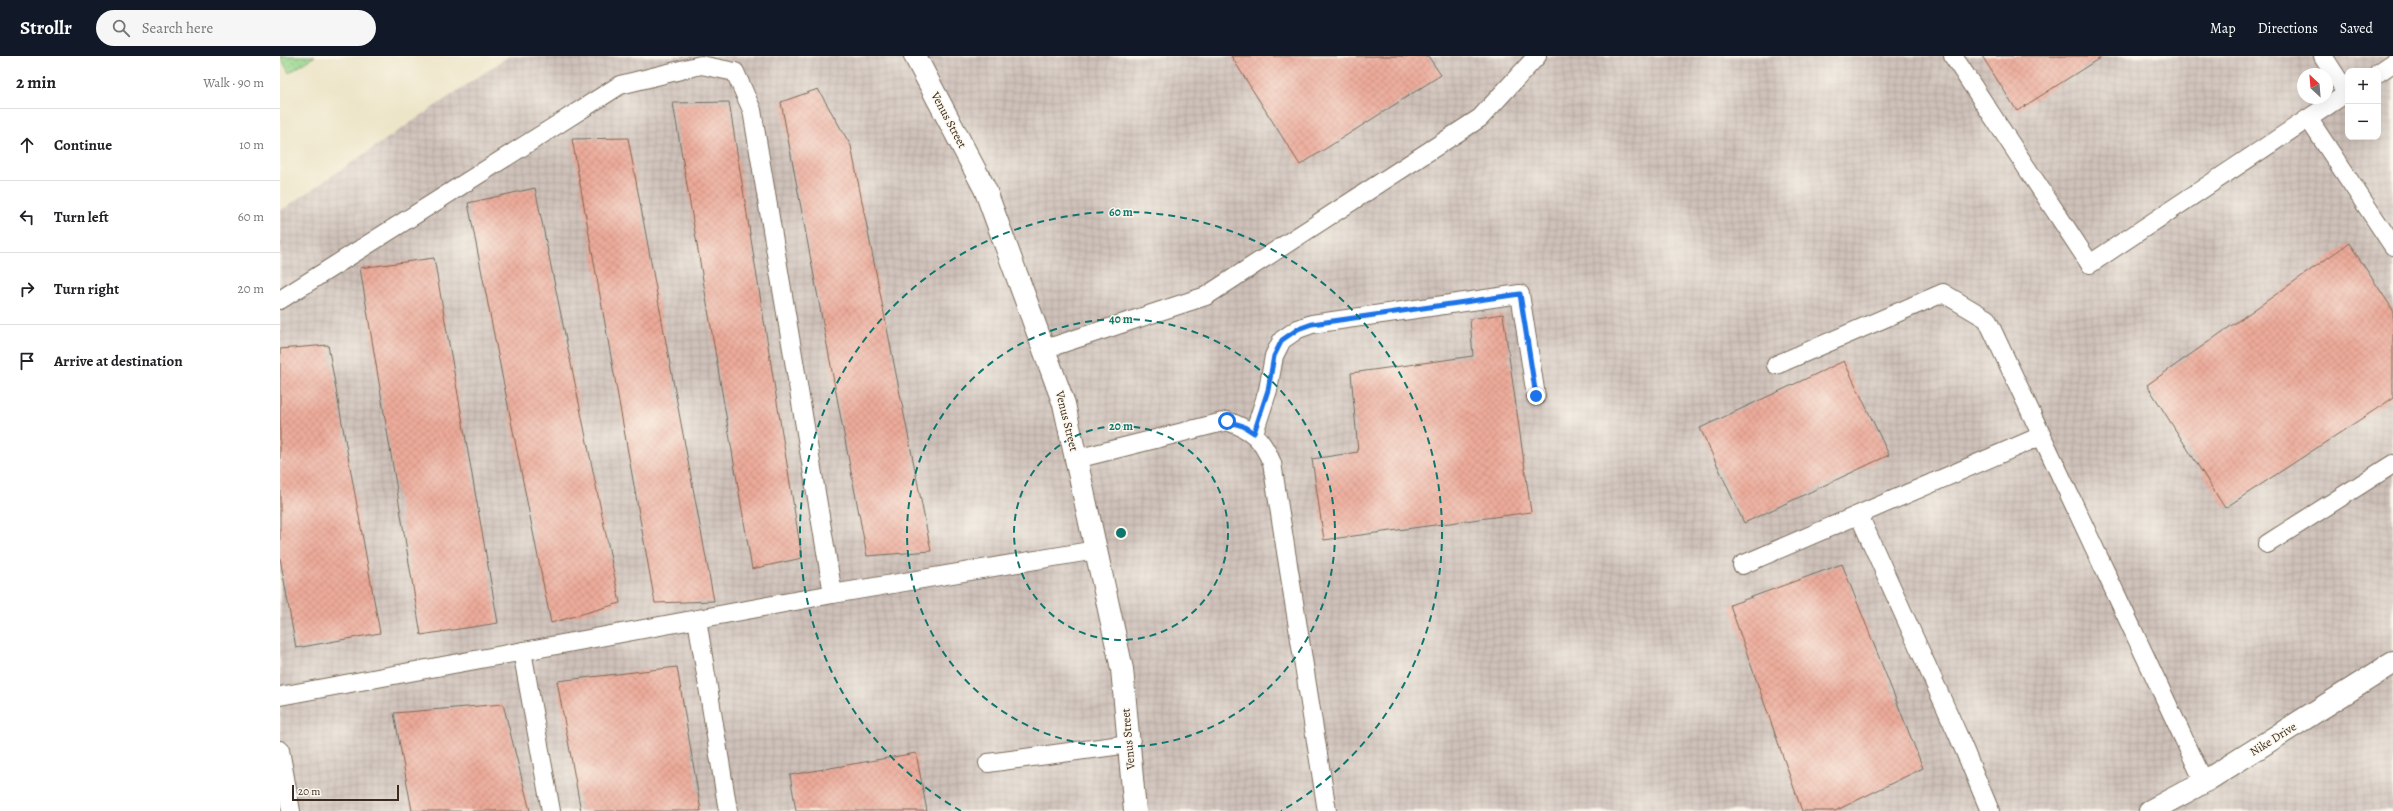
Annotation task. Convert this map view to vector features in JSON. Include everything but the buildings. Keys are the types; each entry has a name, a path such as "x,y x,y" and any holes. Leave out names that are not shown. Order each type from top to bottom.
{"street":[{"name":"Venus Street","path":"918,57 985,188 1064,404 1122,669 1135,811"},
{"name":"Nike Drive","path":"2150,811 2204,782 2393,664"}],"lane":[{"path":"1045,349 1206,296 1480,118 1537,56"},
{"path":"1953,56 2090,264 2345,95"},
{"path":"2323,56 2345,89"},
{"path":"2381,71 2393,63"},
{"path":"280,300 620,85 701,64 735,72 752,110 833,594"},
{"path":"2308,118 2393,246"},
{"path":"1776,365 1943,293 1987,319 2204,782"},
{"path":"1254,433 1268,390 1274,356 1282,340 1298,329 1312,324 1520,294 1536,396"},
{"path":"1076,459 1227,421 1243,426 1254,433 1264,447 1272,463 1327,811"},
{"path":"1742,565 2041,436"},
{"path":"2267,544 2393,464"},
{"path":"1859,515 1958,735 1990,811"},
{"path":"280,696 833,594 1096,550"},
{"path":"697,619 728,811"},
{"path":"522,652 551,811"},
{"path":"988,763 1128,744"},
{"path":"280,750 291,811"}],"shaded area":[{"path":"509,56 2393,56 2393,811 280,811 280,211"}],"green space":[{"path":"280,56 315,56 289,73"}],"route":[{"path":"1227,421 1243,426 1254,433 1268,390 1274,356 1282,340 1298,329 1312,324 1520,294 1536,396"}]}
